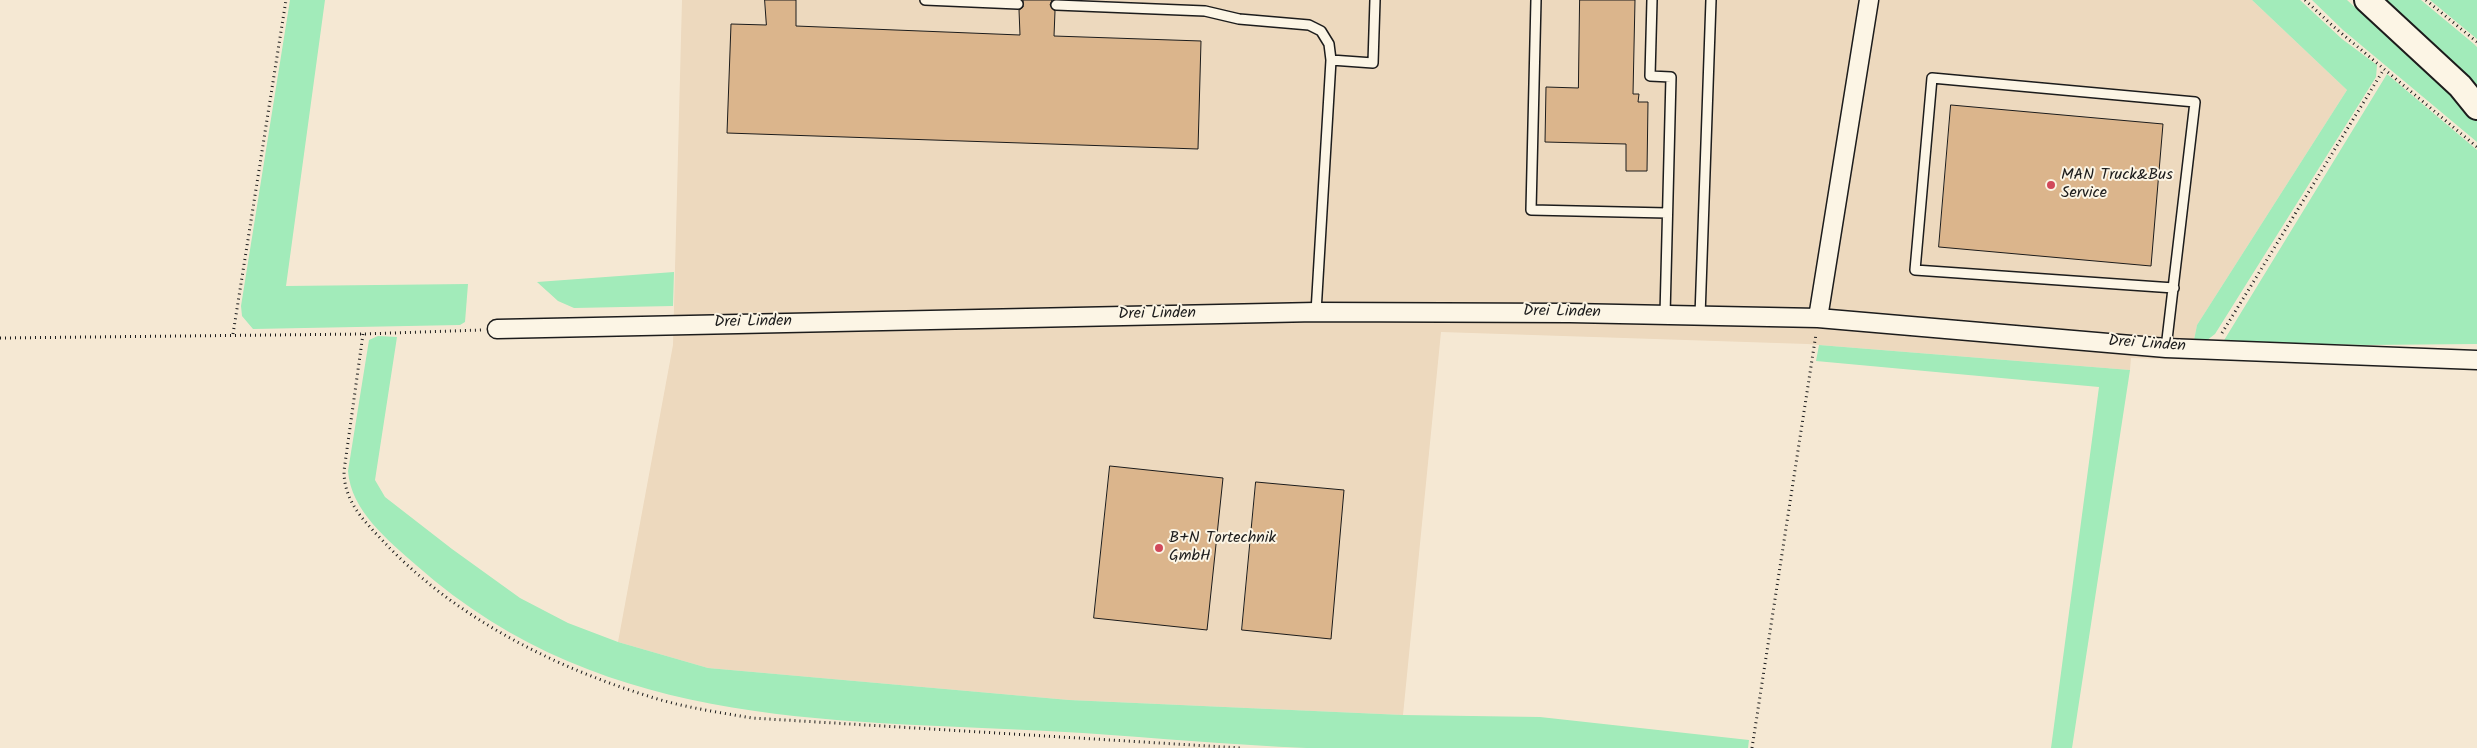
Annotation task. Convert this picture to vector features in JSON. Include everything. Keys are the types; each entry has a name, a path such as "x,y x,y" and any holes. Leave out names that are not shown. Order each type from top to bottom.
{"main road":[{"path":"2368,0 2468,92 2477,107"}],"street":[{"path":"1818,318 1869,0"},
{"name":"Drei Linden","path":"497,329 1316,312 1665,315 1818,318 2166,348 2477,360"}],"lane":[{"path":"925,0 1018,4"},
{"path":"1205,11 1206,0"},
{"path":"1331,60 1373,63 1375,0"},
{"path":"1536,0 1531,210 1667,213"},
{"path":"1652,0 1650,76 1671,77 1665,315"},
{"path":"1700,316 1711,0"},
{"path":"1056,5 1205,11 1239,19 1309,25 1321,31 1329,44 1331,60 1316,312"},
{"path":"2166,348 2174,288 2195,102 1932,78 1915,270 2174,288"}],"path":[{"path":"233,334 286,0"},
{"path":"2305,0 2477,147"},
{"path":"2426,0 2477,42"},
{"path":"2211,350 2384,69"},
{"path":"1752,748 1818,318"},
{"path":"0,338 363,334 497,329"},
{"path":"363,334 344,470 344,484 348,498 362,518 394,553 435,588 479,620 535,651 596,679 650,697 700,709 752,718 1241,748"}],"shaded area":[{"path":"682,0 2252,0 2347,90 2197,325 2190,360 2131,358 2130,370 1807,344 1441,332 1403,715 1069,700 708,668 618,642 673,345"}],"green space":[{"path":"290,0 325,0 286,286 468,284 465,322 460,325 253,329 242,316 241,306"},
{"path":"2252,0 2300,0 2342,39 2377,65 2376,77 2215,334 2206,341 2194,340 2197,325 2347,90"},
{"path":"2312,0 2347,0 2477,120 2477,142 2343,30"},
{"path":"2387,0 2421,0 2474,44 2477,47 2477,85"},
{"path":"2430,0 2477,0 2477,39"},
{"path":"2387,74 2477,150 2477,344 2367,345 2223,342"},
{"path":"674,272 673,306 574,308 558,301 537,282"},
{"path":"378,336 397,337 375,480 385,497 452,549 520,598 568,623 618,642 708,668 1069,700 1403,715 1540,717 1749,740 1748,748 1279,747 1083,733 818,718 732,708 649,689 568,661 490,621 416,565 383,535 363,512 356,499 348,471 369,340"},
{"path":"1819,345 2130,370 2072,748 2051,748 2099,387 1816,361"}],"building":[{"path":"765,0 796,0 796,26 1020,35 1019,10 1023,7 1023,0 1052,0 1050,5 1055,11 1054,36 1201,41 1198,149 727,133 731,24 766,25"},
{"path":"1580,0 1635,0 1633,94 1639,94 1638,102 1648,102 1647,171 1626,171 1626,144 1545,142 1546,87 1578,88"},
{"name":"MAN Truck&Bus Service","path":"1951,105 2163,124 2151,266 1939,247"},
{"name":"B+N Tortechnik GmbH","path":"1110,466 1223,478 1207,630 1094,618"},
{"path":"1256,482 1344,490 1331,639 1242,630"}],"place":[{"name":"MAN Truck&Bus Service","path":"2051,185"},
{"name":"B+N Tortechnik GmbH","path":"1159,548"}]}
